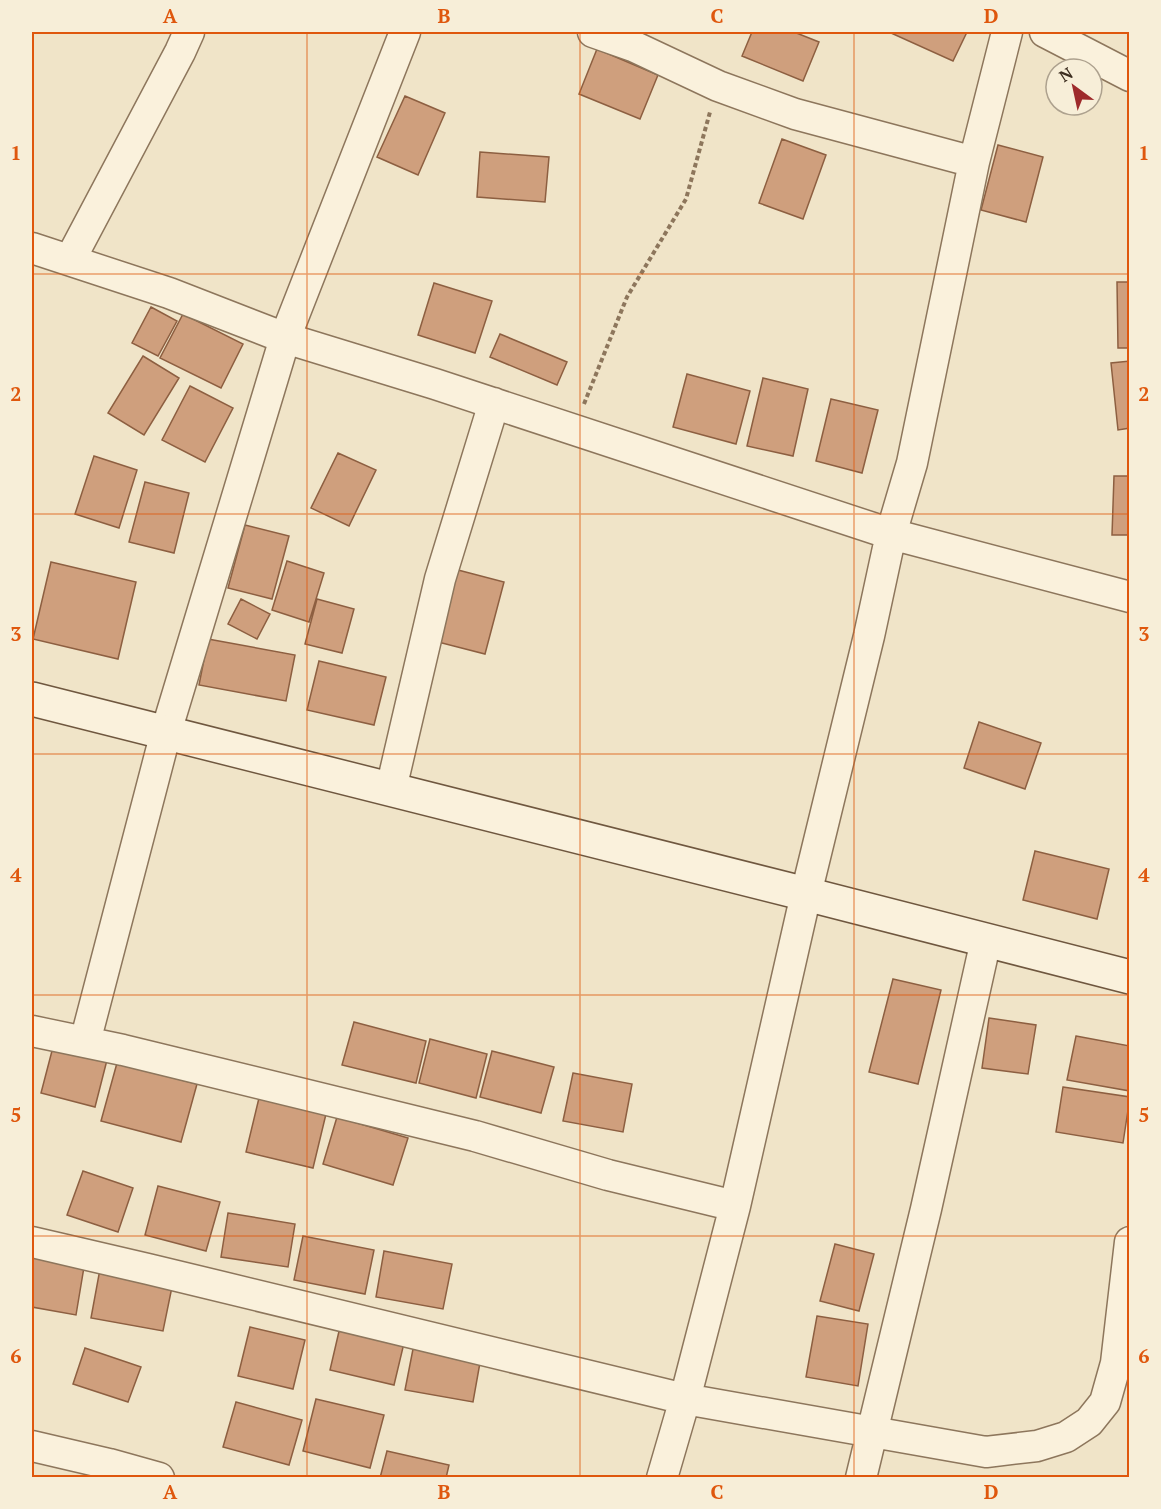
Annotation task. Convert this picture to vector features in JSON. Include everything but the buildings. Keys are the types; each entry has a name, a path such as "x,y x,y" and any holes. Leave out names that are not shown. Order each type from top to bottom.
{"main road":[{"path":"32,699 1130,977"}],"street":[{"path":"70,260 189,32"},
{"path":"85,1042 166,732 285,338 405,32"},
{"path":"593,32 633,46 718,86 795,114 974,162"},
{"path":"662,1478 735,1206 891,534 912,463 974,162 1007,32"},
{"path":"1045,32 1130,76"},
{"path":"32,248 169,293 285,338 494,403 891,534 1130,597"},
{"path":"391,789 440,579 494,403"},
{"path":"861,1478 986,940"},
{"path":"32,1030 475,1136 608,1174 735,1206"},
{"path":"32,1242 685,1399 986,1452 1037,1446 1066,1437 1089,1422 1105,1402 1116,1363 1130,1242"},
{"path":"32,1446 159,1478"}],"path":[{"path":"574,430 627,297 686,199 718,86"}]}
